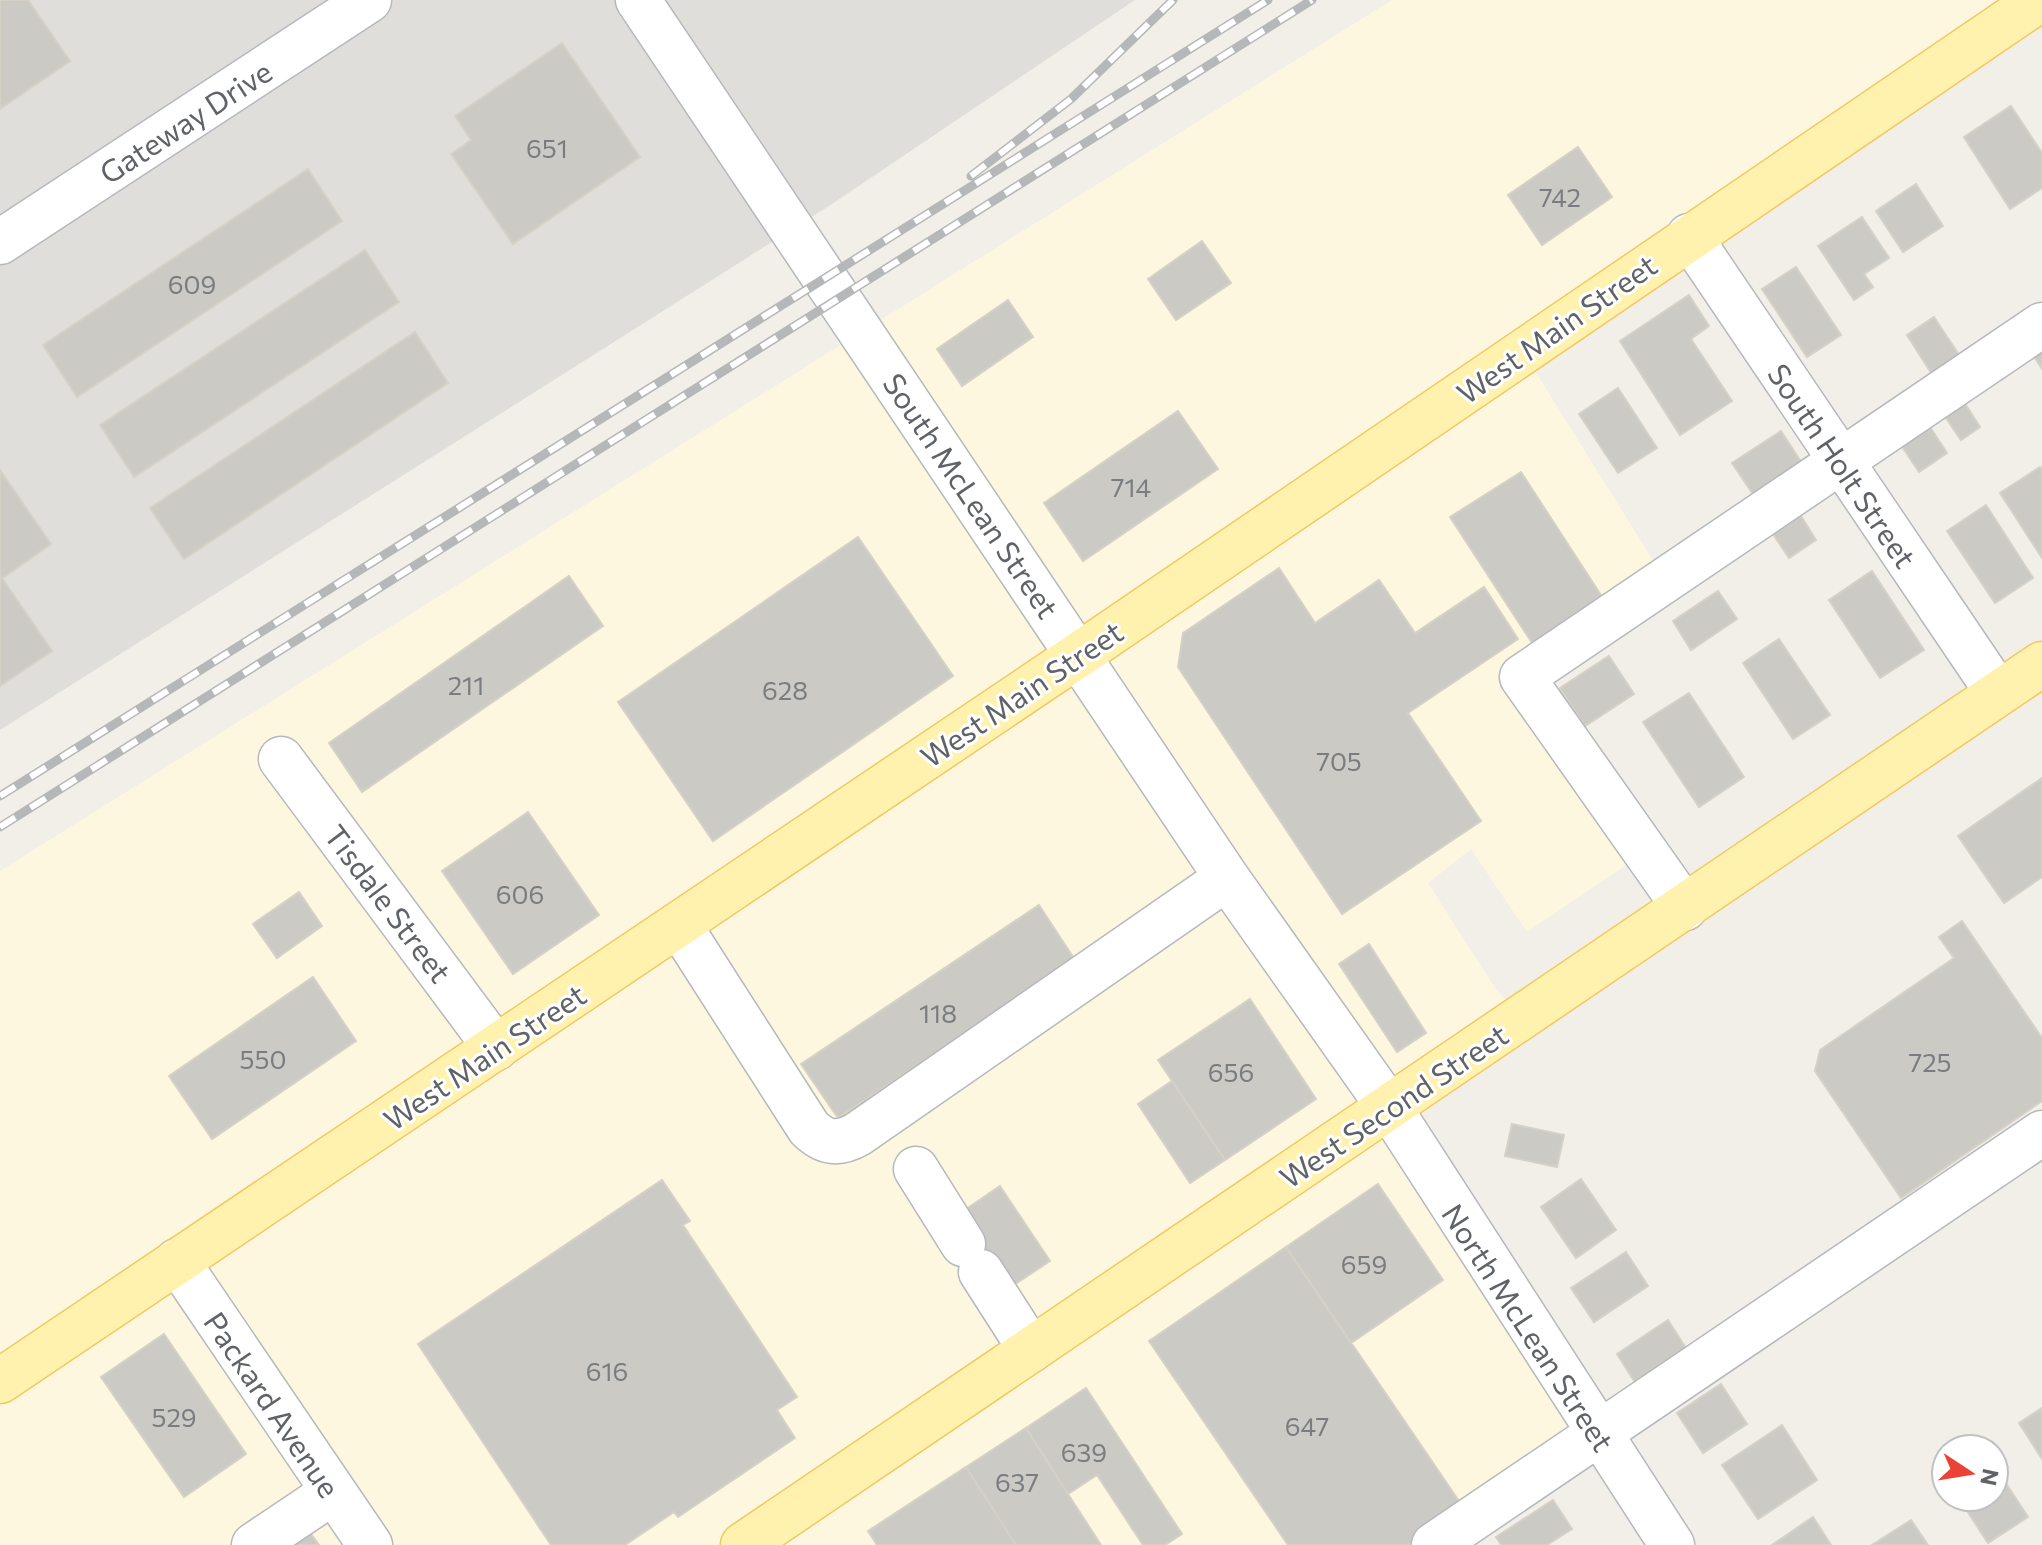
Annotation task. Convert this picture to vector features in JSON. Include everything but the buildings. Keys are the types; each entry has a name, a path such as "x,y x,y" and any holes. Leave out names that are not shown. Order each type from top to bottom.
{"main road":[{"name":"West Main Street","path":"0,1381 1080,654 2039,0"},
{"name":"West Second Street","path":"743,1545 1389,1107 2027,681"}],"street":[{"name":"Gateway Drive","path":"0,242 369,0"},
{"name":"South McLean Street","path":"638,0 1080,654 1227,878 1389,1107"},
{"name":"South Holt Street","path":"1689,236 1840,460 2027,681"},
{"path":"1685,908 1522,677 2042,325"},
{"name":"Tisdale Street","path":"281,759 496,1048"},
{"path":"679,925 809,1128 816,1136 836,1142 858,1134 1227,878"},
{"name":"North McLean Street","path":"1389,1107 1597,1434 1672,1545"},
{"path":"1434,1545 2042,1133"},
{"path":"916,1169 1031,1350"},
{"name":"Packard Avenue","path":"177,1261 370,1545"},
{"path":"254,1545 333,1492"}],"shaded area":[{"path":"0,0 1135,0 829,206 0,730"},
{"path":"1392,0 2039,0 1523,352 1664,578 1522,677 1645,852 1527,932 1471,849 1428,883 1495,988 1522,1018 1389,1108 1597,1434 1434,1545 0,1545 0,871"}],"railway":[{"path":"971,176 1071,99 1173,0"},
{"path":"0,796 1268,0"},
{"path":"0,827 1312,0"}]}
